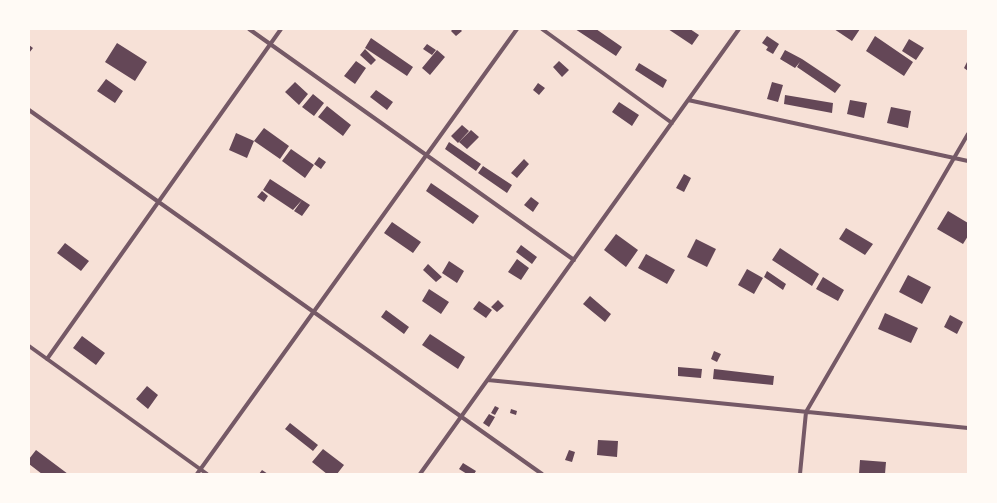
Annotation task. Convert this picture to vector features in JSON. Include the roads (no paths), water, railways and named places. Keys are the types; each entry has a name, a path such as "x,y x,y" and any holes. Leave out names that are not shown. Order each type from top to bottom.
{"street":[{"path":"249,29 574,260"},
{"path":"47,359 281,29"},
{"path":"197,474 517,29"},
{"path":"542,29 672,123"},
{"path":"420,474 739,29"},
{"path":"688,100 968,161"},
{"path":"29,110 542,474"},
{"path":"800,474 806,412 968,134"},
{"path":"29,346 207,474"},
{"path":"488,380 968,428"}]}
